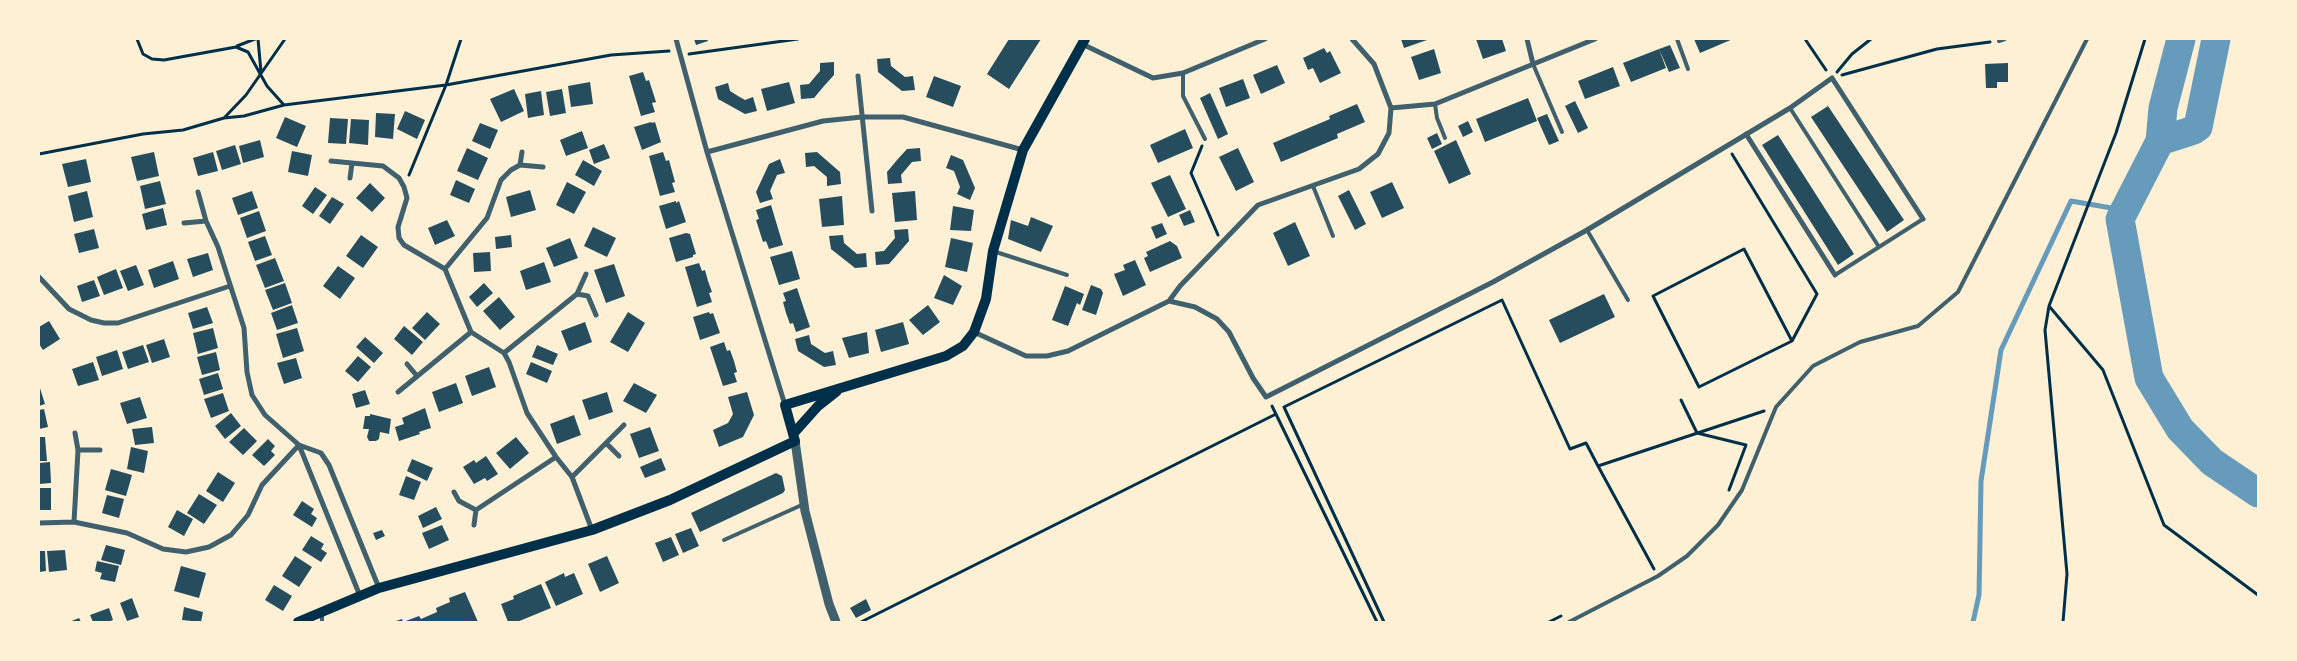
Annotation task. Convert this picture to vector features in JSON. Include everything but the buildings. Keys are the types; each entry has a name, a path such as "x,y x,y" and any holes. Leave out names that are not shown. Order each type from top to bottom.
{"main road":[{"path":"794,438 784,404 946,356 963,346 974,332 986,299 993,251 1023,150 1084,41"},
{"path":"300,622 322,617 379,588 592,530 670,500 794,438 818,406 844,386"}],"street":[{"path":"676,39 678,53 706,152 784,404"},
{"path":"1084,41 1153,78 1183,73 1266,39"},
{"path":"974,332 1026,356 1047,356 1068,351 1170,300 1180,286 1258,205 1359,169 1378,154 1389,133 1391,108 1374,64 1352,39"},
{"path":"1527,39 1534,64"},
{"path":"1391,108 1435,104 1596,39"},
{"path":"858,76 872,211"},
{"path":"1170,300 1195,307 1217,319 1229,332 1253,378 1266,397 1484,286 1587,230 1790,108 1832,78 1922,218"},
{"path":"706,152 823,121 862,116 903,117 1023,150"},
{"path":"1746,134 1835,275"},
{"path":"520,165 522,152"},
{"path":"331,161 383,166 399,178 407,198 398,227 399,238 404,246 445,270 471,332 504,353 527,413 556,457 572,477 592,530"},
{"path":"350,178 352,163"},
{"path":"445,270 487,218 501,180 511,170 520,165 543,167"},
{"path":"198,192 206,221 218,247 244,328 246,372 252,395 265,415 299,445 321,453 329,465 379,588"},
{"path":"184,223 206,221"},
{"path":"504,353 577,294 586,274"},
{"path":"39,277 69,309 91,320 104,323 118,323 230,286"},
{"path":"577,294 588,296 596,315"},
{"path":"398,392 471,332"},
{"path":"407,364 417,376"},
{"path":"572,477 624,425"},
{"path":"74,522 78,450 75,433"},
{"path":"794,438 804,507 829,604 836,622"},
{"path":"607,444 619,456"},
{"path":"39,523 74,522 127,533 163,549 186,552 209,547 231,535 248,515 262,485 299,445"},
{"path":"299,445 360,596"},
{"path":"78,450 100,450"},
{"path":"474,525 476,510 556,457"},
{"path":"454,492 460,500 476,510"}],"lane":[{"path":"1677,39 1688,69"},
{"path":"1999,41 2005,39"},
{"path":"1569,622 1658,576 1687,556 1718,525 1742,490 1776,407 1814,366 1860,342 1918,326 1958,292 2086,39"},
{"path":"1534,64 1562,132"},
{"path":"1183,73 1183,96 1205,139"},
{"path":"1435,104 1437,118 1445,138"},
{"path":"1790,108 1879,247"},
{"path":"1312,186 1333,236"},
{"path":"1835,275 1922,218"},
{"path":"1587,230 1628,300"},
{"path":"993,251 1067,275"},
{"path":"724,540 804,507"}],"path":[{"path":"137,39 143,54 152,59 164,60 236,47 257,39 261,73"},
{"path":"224,118 246,95 285,39"},
{"path":"399,178 410,175 446,85 461,39"},
{"path":"39,154 143,134 183,130 224,118 244,116 284,105 446,85 611,55 678,53 798,39"},
{"path":"1805,39 1832,78"},
{"path":"1832,78 1852,54 1871,39"},
{"path":"2063,622 2067,574 2045,330 2048,306 2116,133 2146,39"},
{"path":"1832,78 1937,49 1999,41"},
{"path":"236,47 248,52 267,86 284,105"},
{"path":"1205,139 1191,173 1222,243"},
{"path":"1726,145 1817,294 1792,341 1699,387 1653,296 1744,249 1792,341"},
{"path":"1384,622 1284,408 1502,300 1570,449 1586,443 1658,576"},
{"path":"2048,306 2103,370 2164,526 2258,595"},
{"path":"1681,400 1698,433 1746,445 1726,499"},
{"path":"1598,466 1776,407"},
{"path":"861,622 1276,414 1377,622"},
{"path":"1646,574 1662,565"},
{"path":"1548,622 1566,614"}],"waterway":[{"path":"2181,39 2163,108 2160,141 2120,219 2149,378 2180,429 2212,462 2258,493"},
{"path":"2160,141 2198,127 2216,39"},
{"path":"1973,622 1979,595 1981,481 2001,350 2071,201 2123,210"}]}
